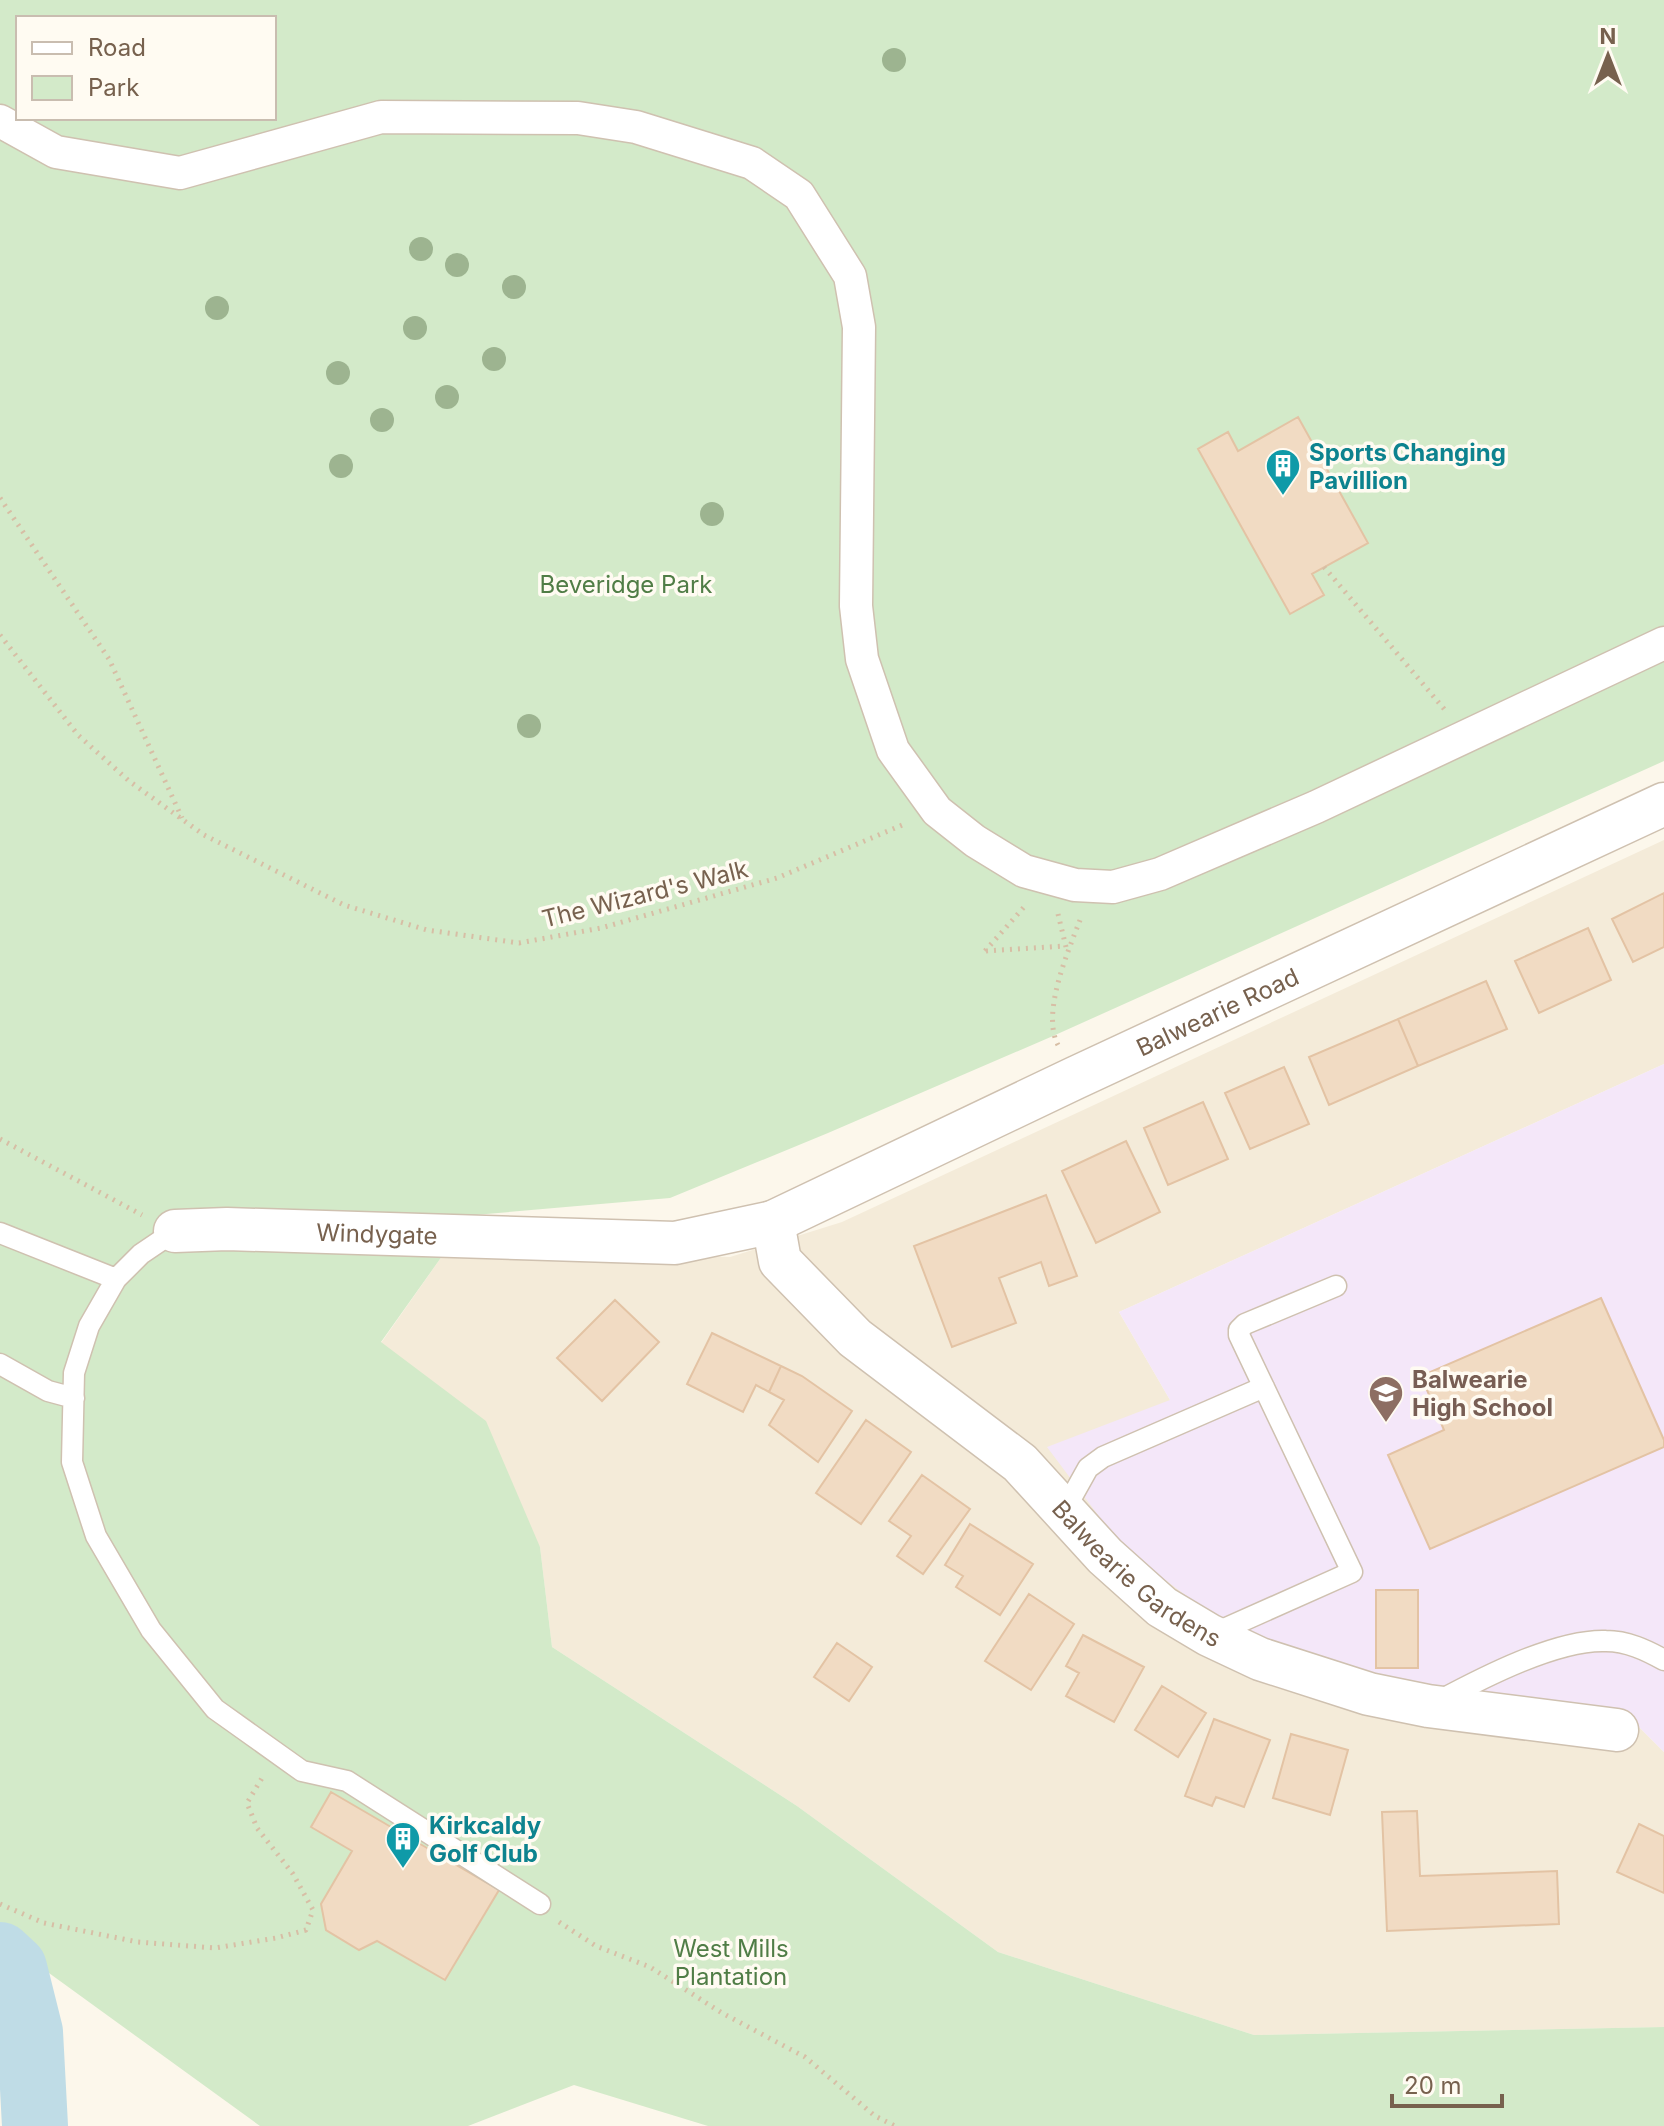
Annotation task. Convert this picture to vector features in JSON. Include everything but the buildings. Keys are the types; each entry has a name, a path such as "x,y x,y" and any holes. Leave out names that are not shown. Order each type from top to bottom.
{"street":[{"path":"0,121 56,152 180,173 381,117 578,118 636,127 752,163 799,195 850,276 859,327 856,606 862,659 893,750 937,811 975,841 1024,871 1075,885 1113,887 1160,874 1316,807 1664,643"},
{"name":"Balwearie Road","path":"773,1222 1664,804"},
{"name":"Windygate","path":"175,1231 227,1229 675,1243 773,1222"},
{"name":"Balwearie Gardens","path":"773,1222 780,1261 855,1338 1020,1463 1105,1556 1162,1607 1209,1635 1260,1659 1369,1694 1428,1706 1617,1730"}],"lane":[{"path":"175,1231 141,1254 116,1279 89,1326 74,1373 72,1462 96,1536 151,1630 215,1709 302,1771 347,1781 540,1904"},
{"path":"0,1233 116,1279"},
{"path":"1209,1635 1352,1572 1239,1335 1245,1324 1336,1286"},
{"path":"0,1364 48,1391 74,1398"},
{"path":"1064,1511 1088,1468 1103,1457 1264,1387"},
{"path":"1428,1706 1481,1678 1564,1647 1606,1641 1642,1647 1664,1660"}],"path":[{"path":"0,498 109,659 183,819"},
{"path":"1324,567 1467,735"},
{"name":"The Wizard's Walk","path":"0,635 78,735 129,781 204,835 344,905 427,930 519,943 601,928 777,878 937,811"},
{"path":"1050,878 985,951 1065,946"},
{"path":"1075,1078 1053,1036 1055,1003 1063,965 1093,886"},
{"path":"0,1139 175,1231"},
{"path":"0,1904 44,1923 153,1943 215,1948 306,1930 313,1910 293,1874 257,1828 247,1803 278,1754"},
{"path":"540,1904 560,1923 596,1946 650,1967 722,2013 805,2057 875,2116 895,2126"}],"shaded area":[{"path":"1664,840 1664,1064 1119,1312 1170,1400 1626,1714 1664,1752 1664,2027 1254,2035 998,1952 797,1806 552,1647 540,1547 381,1343 445,1252 730,1257 842,1222"},
{"name":"Balwearie High School","path":"1664,1064 1664,1752 1626,1714 1415,1684 1312,1657 1218,1620 1122,1547 1047,1447 1170,1400 1119,1312"}],"green space":[{"name":"Beveridge Park","path":"0,0 1664,0 1664,761 1053,1036 670,1198 451,1217 445,1252 381,1342 486,1421 540,1547 552,1647 797,1806 998,1952 1254,2035 1664,2027 1664,2126 708,2126 574,2085 468,2126 260,2126 20,1952 0,1950"}],"waterway":[{"path":"0,1955 14,1968 30,2032 35,2126"}],"place":[{"name":"Sports Changing Pavillion","path":"1283,497"},
{"name":"Balwearie High School","path":"1386,1424"},
{"name":"Kirkcaldy Golf Club","path":"403,1870"}],"park label":[{"name":"West Mills Plantation","path":"731,1962"}]}
